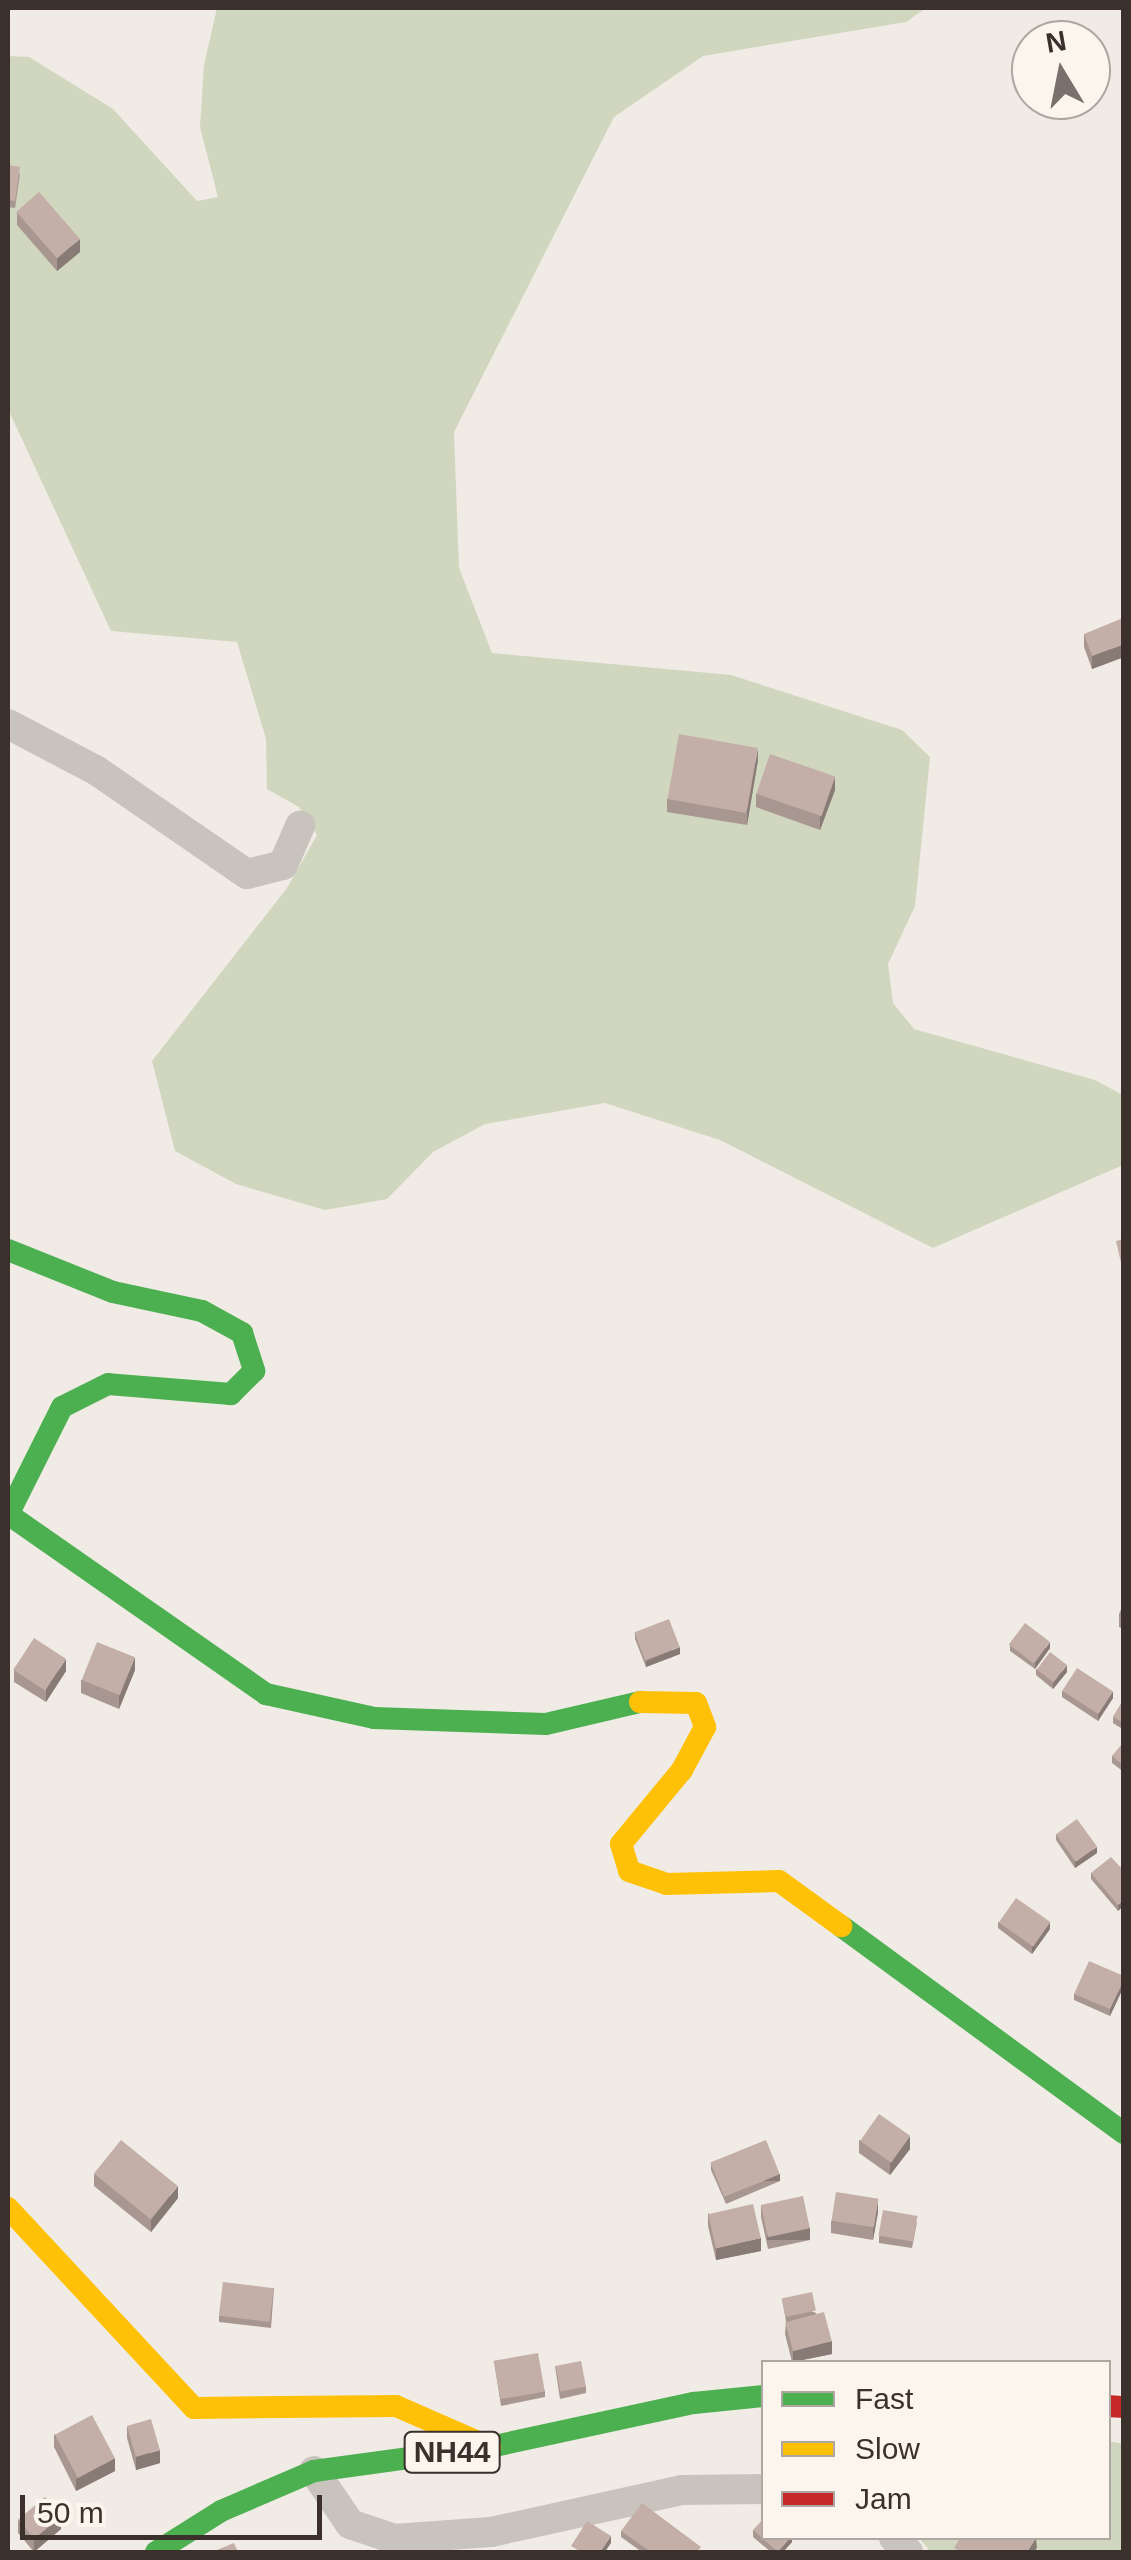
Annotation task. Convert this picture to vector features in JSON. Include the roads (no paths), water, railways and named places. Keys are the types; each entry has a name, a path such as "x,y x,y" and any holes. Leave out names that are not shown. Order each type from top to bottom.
{"street":[{"path":"8,724 96,770 248,874 283,864 300,826"},
{"path":"8,1250 112,1292 202,1311 242,1334 254,1371 231,1394 108,1384 62,1406 8,1514 266,1694 374,1718 546,1724 647,1700 696,1703 705,1728 682,1770 621,1844 629,1871 666,1884 779,1882 1124,2133"},
{"path":"8,2208 194,2408 396,2406 490,2448"},
{"name":"NH44","path":"156,2552 221,2511 314,2471 490,2448 694,2404 761,2396"},
{"path":"314,2471 350,2524 394,2538 491,2532 682,2490 761,2489"}]}
